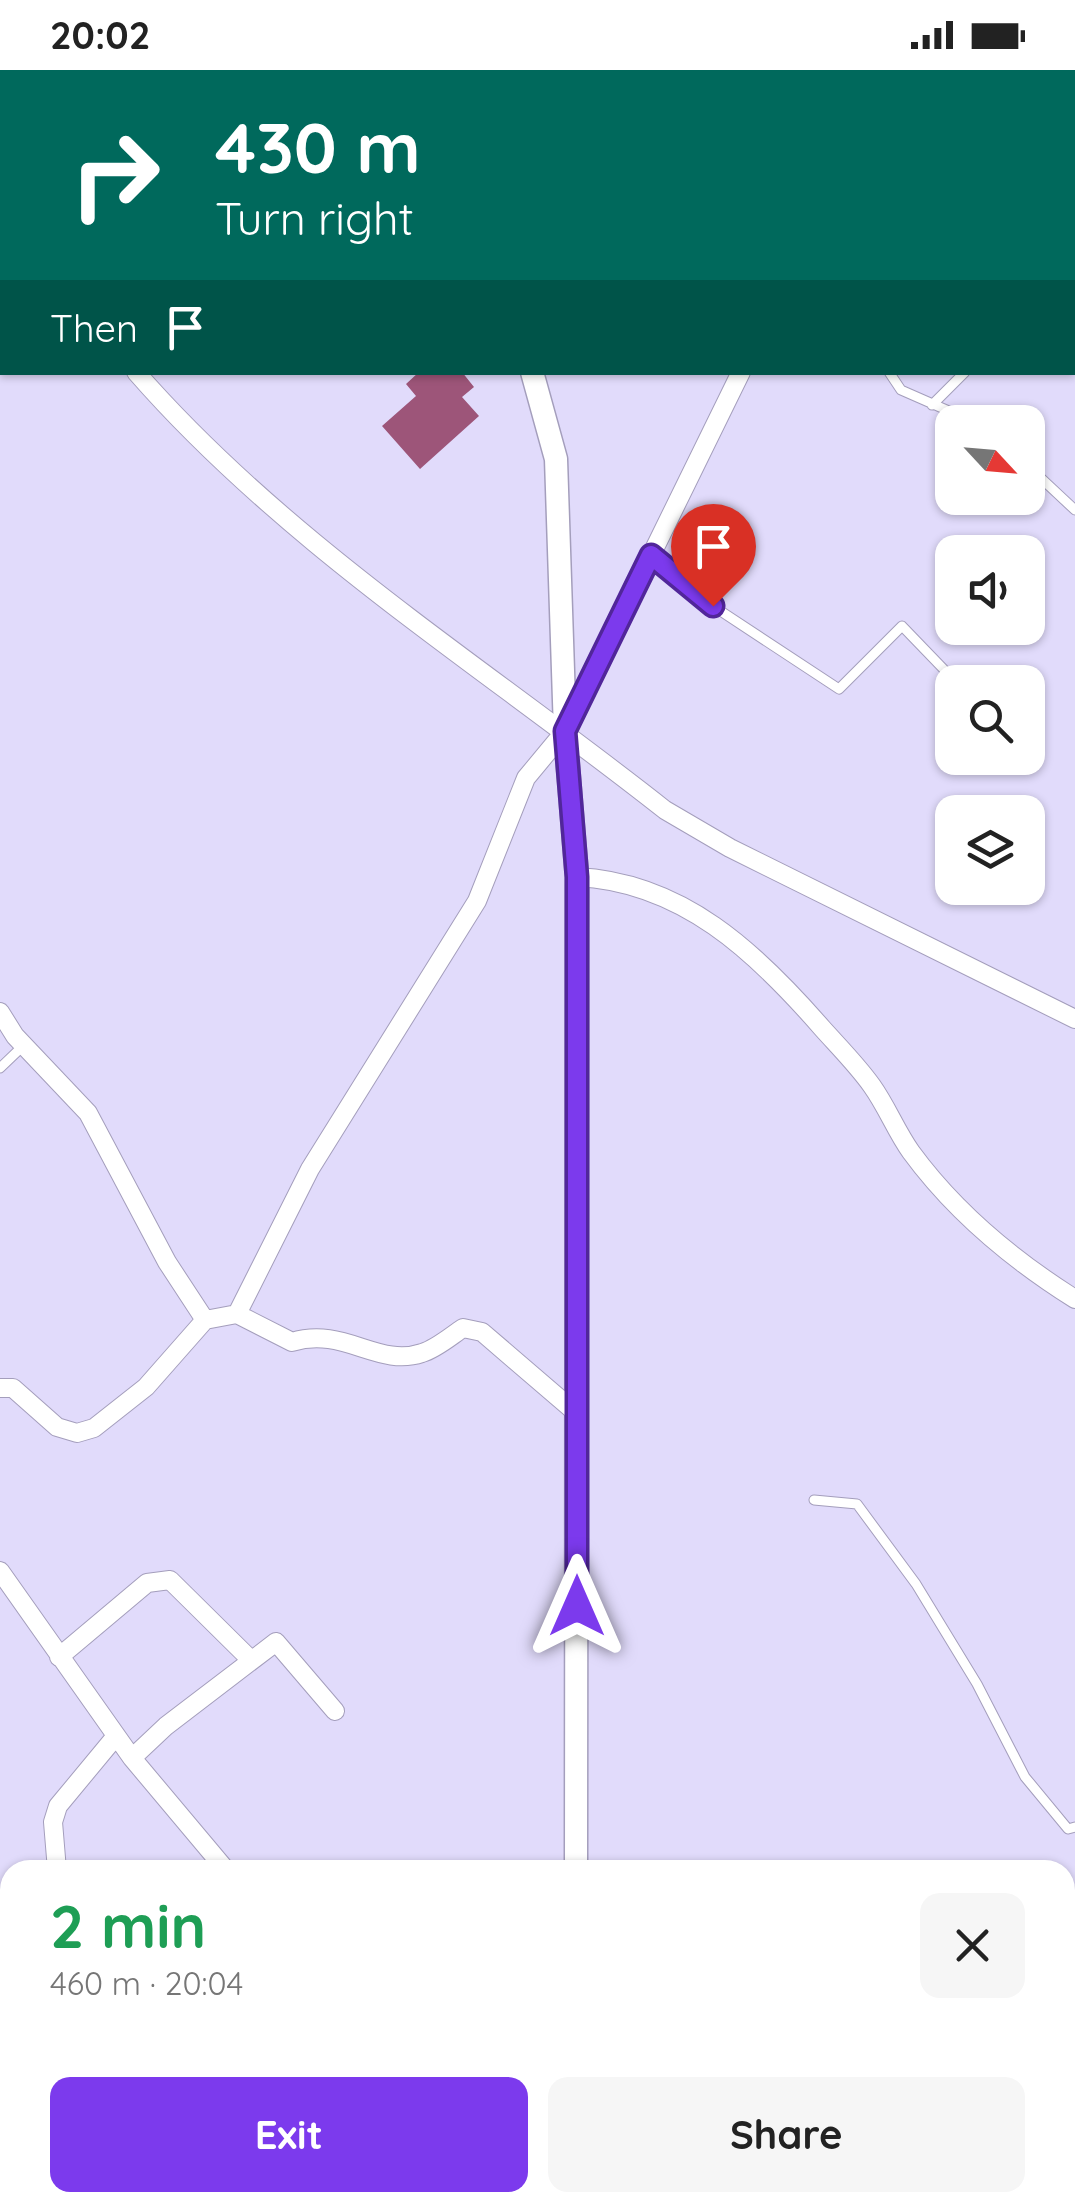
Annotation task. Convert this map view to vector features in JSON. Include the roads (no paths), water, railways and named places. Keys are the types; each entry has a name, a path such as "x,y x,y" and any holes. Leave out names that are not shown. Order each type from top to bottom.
{"street":[{"path":"139,375 194,439 293,524 665,810 730,848 1075,1020"},
{"path":"533,375 556,459 565,731 577,877 576,1860"},
{"path":"238,1314 310,1169 478,901 526,778 565,731 741,375"},
{"path":"577,877 640,886 727,933 782,982 872,1086 911,1152 974,1223 1006,1253 1075,1299"},
{"path":"0,1012 23,1045 88,1112 167,1262 205,1320"},
{"path":"0,1388 12,1388 30,1399 57,1427 77,1433 94,1428 146,1387 205,1320 238,1314 292,1342 318,1334 390,1356 422,1354 463,1328 482,1332 574,1411"},
{"path":"0,1570 132,1758 218,1860"},
{"path":"58,1657 147,1584 170,1580 252,1660"},
{"path":"132,1758 276,1642 335,1711"},
{"path":"56,1860 53,1822 58,1806 116,1736"}],"lane":[{"path":"891,375 902,390 935,406"},
{"path":"932,405 962,375"},
{"path":"1045,482 1075,510"},
{"path":"651,555 713,606 839,689 902,626 940,665"},
{"path":"0,1068 23,1045"},
{"path":"814,1500 856,1504 926,1601 978,1684 1024,1776 1068,1828 1075,1828"}]}
